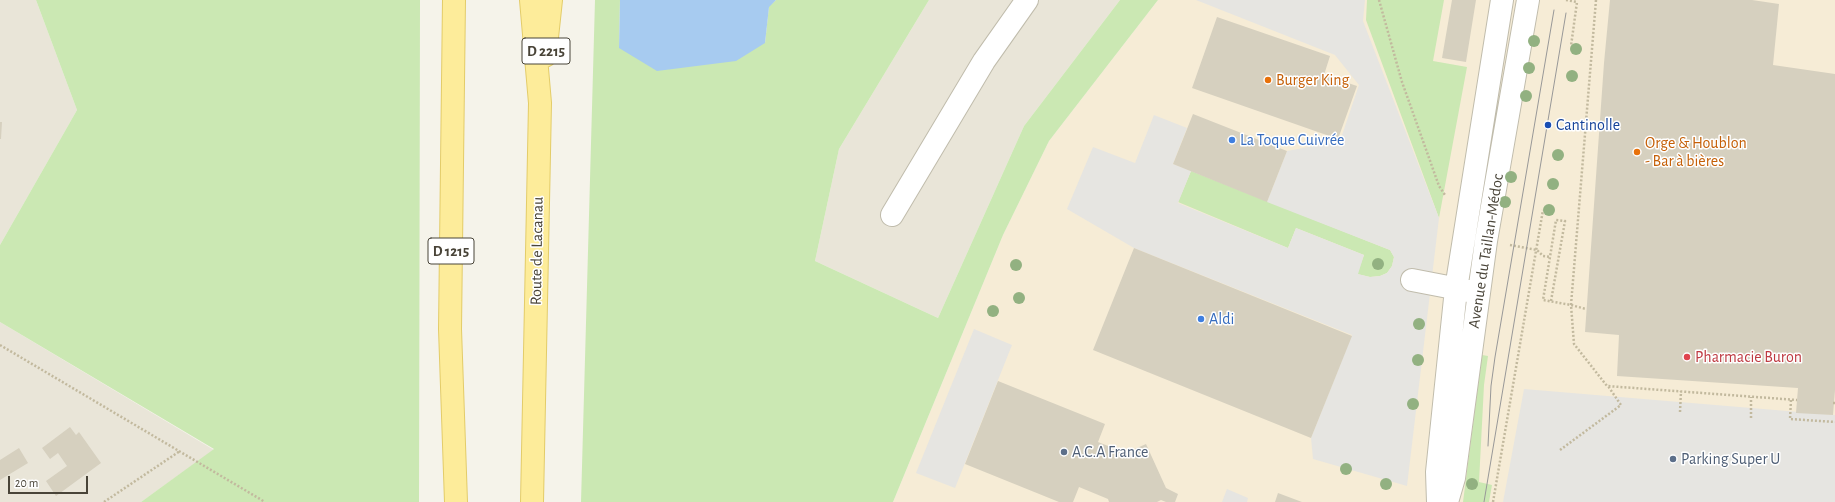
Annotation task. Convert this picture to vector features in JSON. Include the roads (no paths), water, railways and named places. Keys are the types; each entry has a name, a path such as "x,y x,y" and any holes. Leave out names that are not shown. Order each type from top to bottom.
{"main road":[{"name":"D 1215","path":"454,0 450,329 456,502"},
{"name":"Route de Lacanau","path":"531,0 540,103 532,502"},
{"name":"D 2215","path":"540,103 552,0"}],"street":[{"path":"892,215 984,61 1027,0"},
{"name":"Avenue du Taillan-Médoc","path":"1438,502 1437,472 1456,288 1502,0"},
{"name":"Avenue du Taillan-Médoc","path":"1447,502 1454,478 1478,292 1528,0"},
{"path":"1412,280 1478,292"}],"water":[{"path":"620,0 776,0 769,7 765,43 736,61 657,71 619,48"}],"tram line":[{"path":"1488,446 1491,386 1495,357 1554,10"},
{"path":"1484,502 1566,13"}],"place":[{"name":"Burger King","path":"1268,80"},
{"name":"Cantinolle","path":"1548,125"},
{"name":"La Toque Cuivrée","path":"1232,140"},
{"name":"Orge & Houblon - Bar à bières","path":"1637,152"},
{"name":"Aldi","path":"1201,319"},
{"name":"Pharmacie Buron","path":"1687,357"},
{"name":"A.C.A France","path":"1064,452"},
{"name":"Parking Super U","path":"1673,459"}]}
